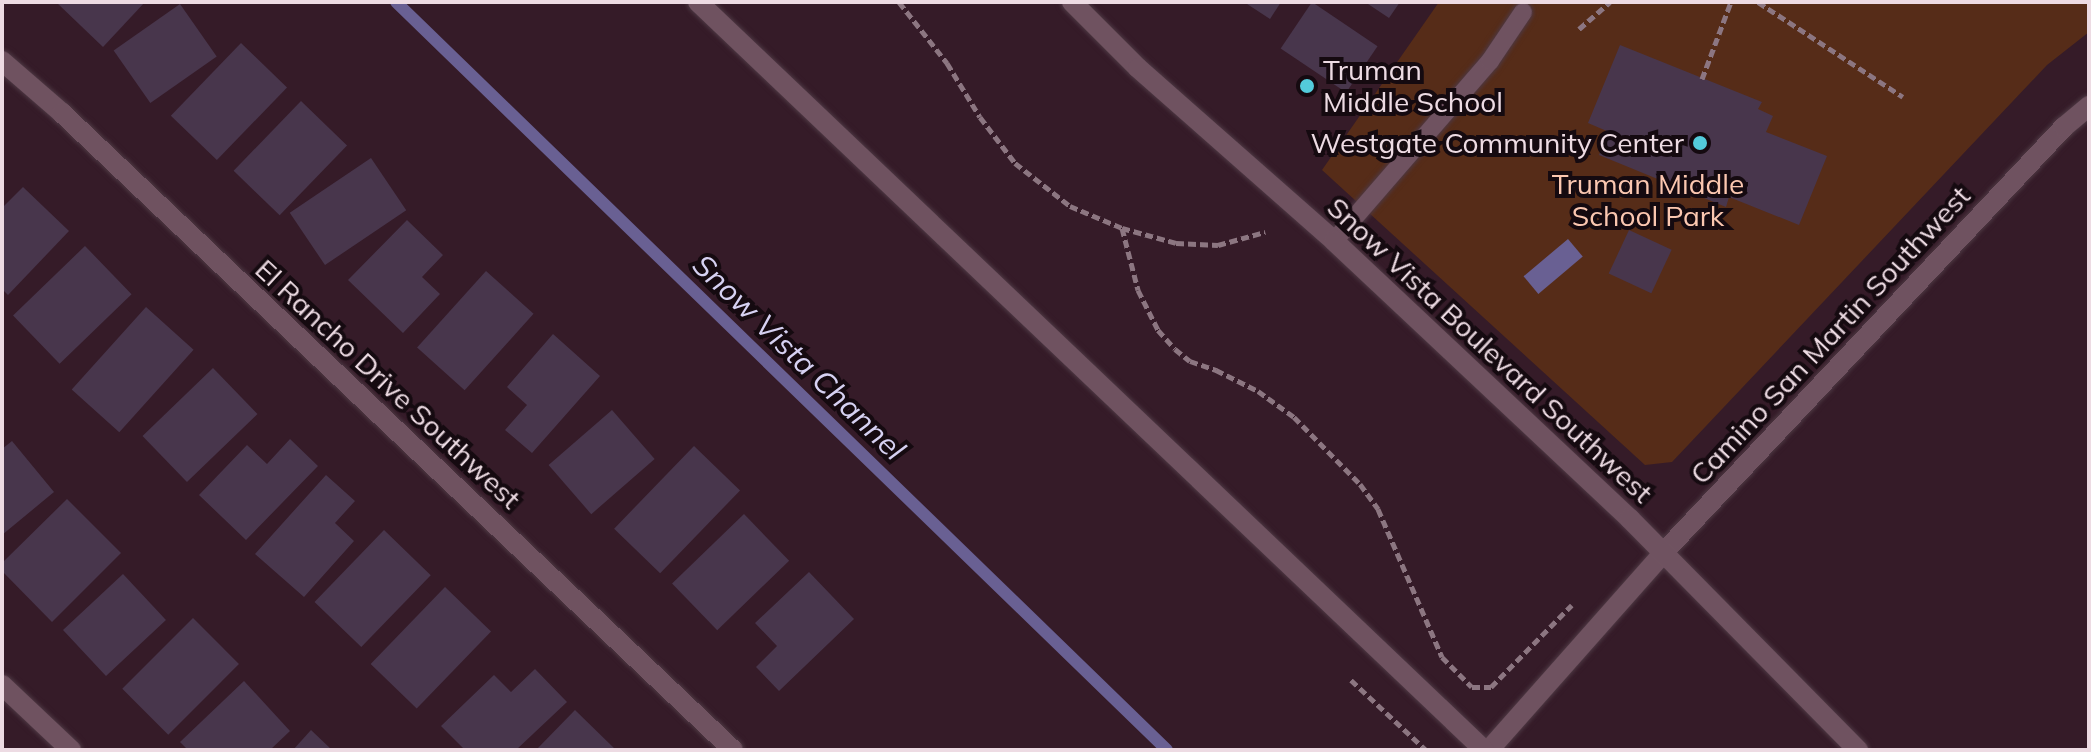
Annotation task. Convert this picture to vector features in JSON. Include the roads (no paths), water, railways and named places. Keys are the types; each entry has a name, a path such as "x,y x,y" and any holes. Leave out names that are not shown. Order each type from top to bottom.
{"main road":[{"path":"698,2 1487,750"},
{"name":"Snow Vista Boulevard Southwest","path":"1072,2 1138,68 1334,241 1664,552 1858,750"},
{"name":"El Rancho Drive Southwest","path":"2,61 62,113 733,750"},
{"name":"Camino San Martin Southwest","path":"1487,750 1664,552 2064,127 2089,106"},
{"path":"2,685 71,750"}],"lane":[{"path":"1334,241 1490,61 1523,12"}],"waterway":[{"name":"Snow Vista Channel","path":"396,2 1167,750"}],"place":[{"name":"Truman Middle School","path":"1307,86"},
{"name":"Westgate Community Center","path":"1700,143"}],"park label":[{"name":"Truman Middle School Park","path":"1648,200"}]}
